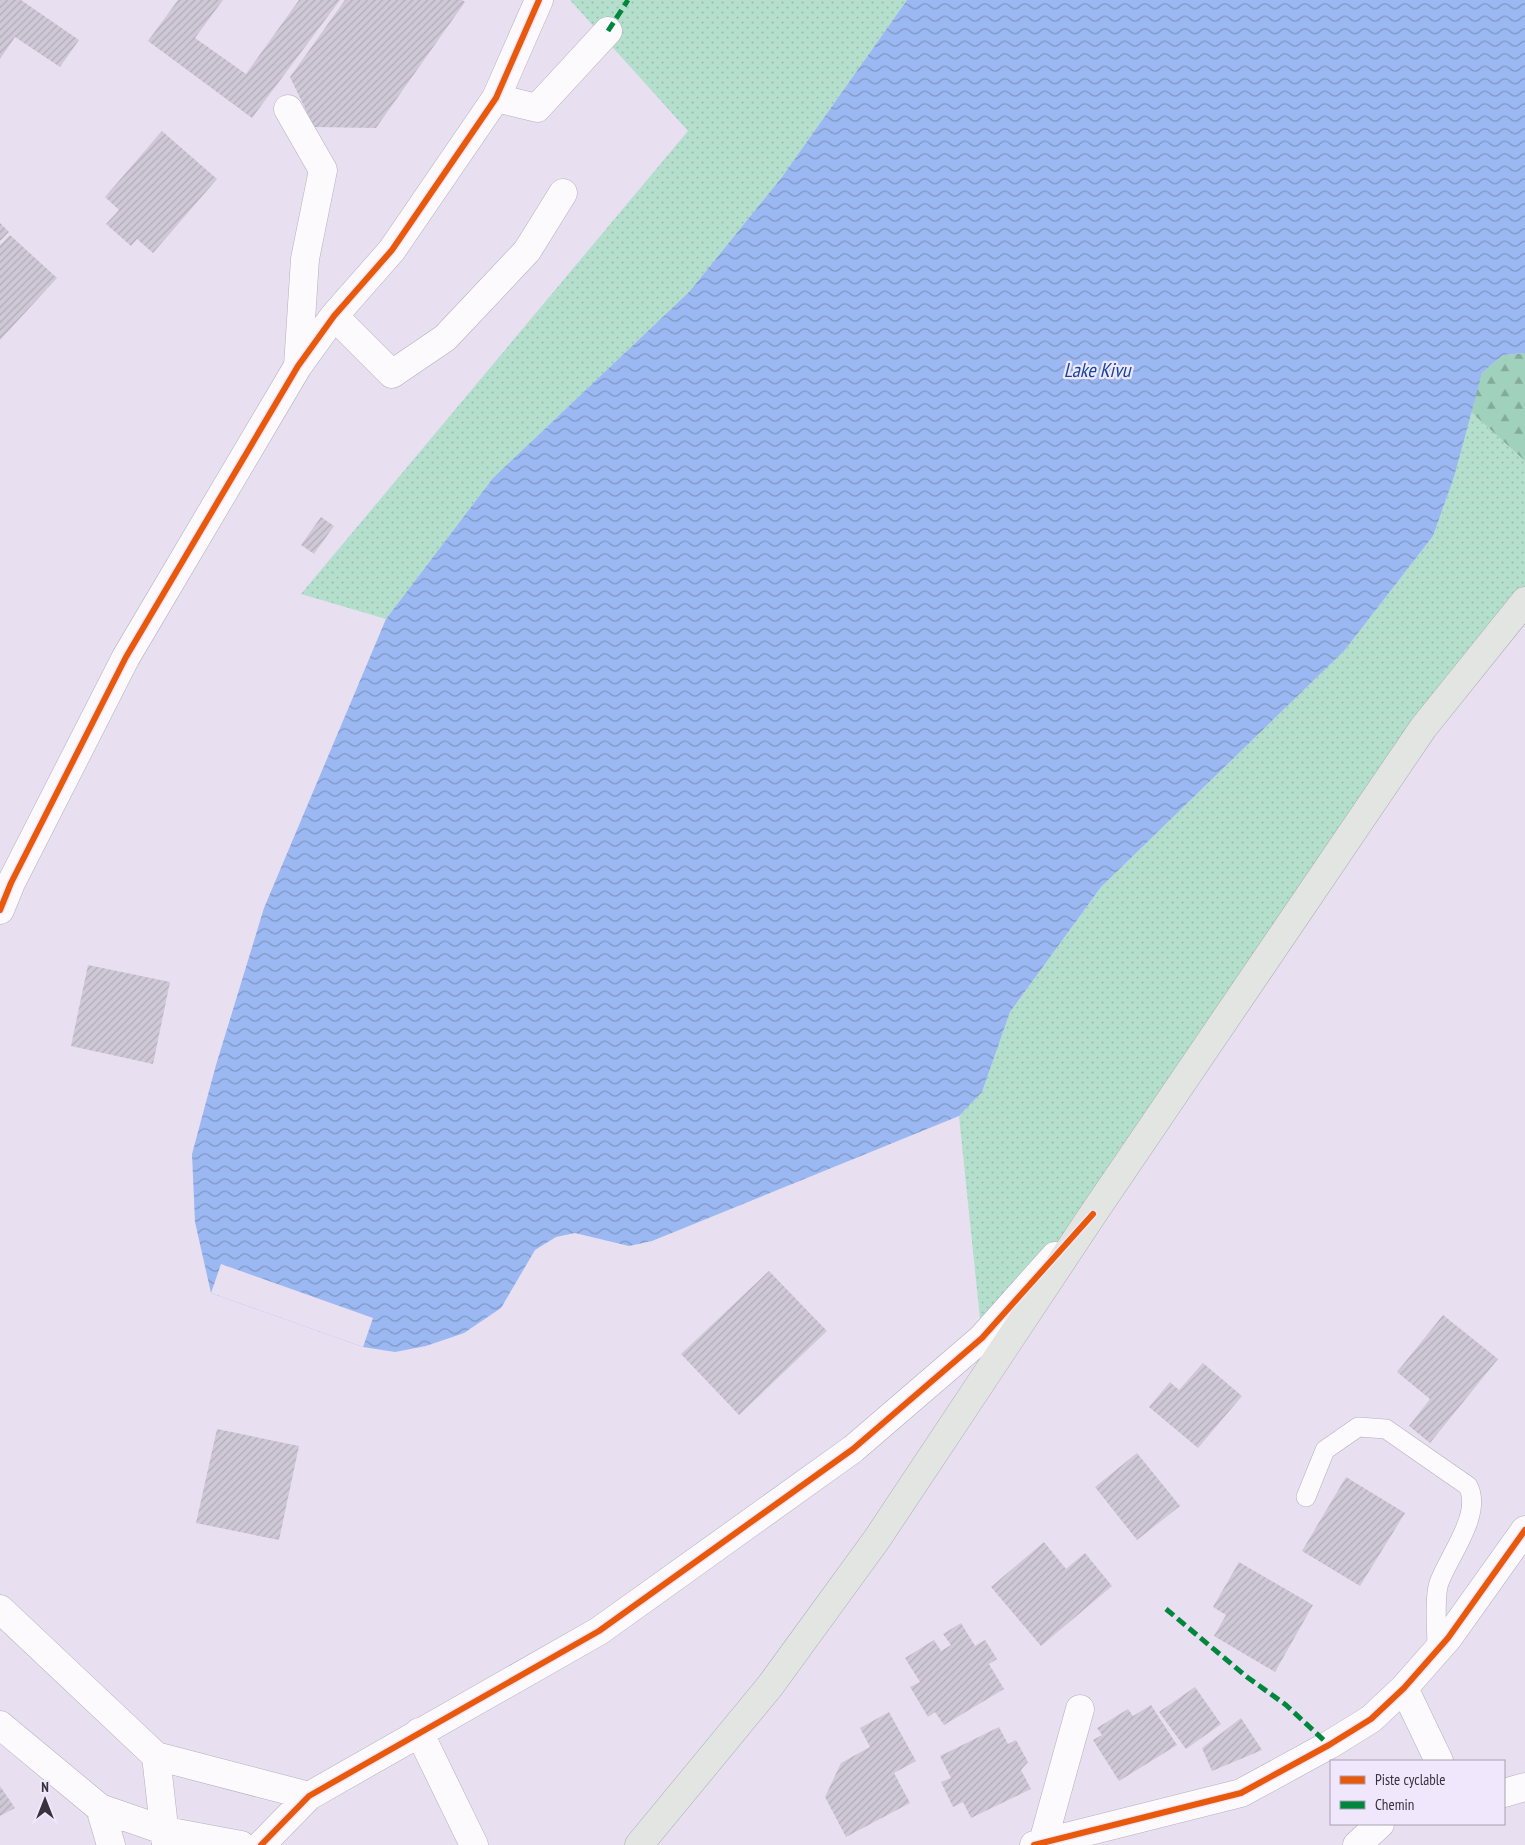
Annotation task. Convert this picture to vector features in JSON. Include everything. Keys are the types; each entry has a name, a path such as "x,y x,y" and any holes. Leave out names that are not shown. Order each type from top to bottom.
{"highway":[{"path":"639,1845 770,1686 871,1547 1093,1214 1423,728 1525,602"}],"street":[{"path":"0,910 11,883 126,658 298,366 334,316 392,250 496,98 539,0"},
{"path":"496,98 537,108 608,31"},
{"path":"288,109 323,170 305,259 298,366"},
{"path":"334,316 392,374 445,338 527,251 563,193"},
{"path":"261,1845 309,1796 598,1631 853,1449 982,1338 1093,1214"},
{"path":"1039,1844 1241,1793 1329,1745 1371,1719 1404,1688 1437,1649 1525,1530"},
{"path":"0,1609 156,1756 309,1796"},
{"path":"1404,1688 1439,1760"},
{"path":"1039,1844 1080,1709"},
{"path":"0,1726 100,1808 166,1838 241,1845"},
{"path":"419,1732 474,1845"},
{"path":"156,1756 166,1838"},
{"path":"1505,1793 1525,1787"},
{"path":"100,1808 111,1845"},
{"path":"1357,1845 1379,1825"}],"lane":[{"path":"1306,1497 1326,1450 1358,1427 1386,1429 1468,1486 1472,1499 1461,1541 1438,1584 1437,1649"}],"green space":[{"path":"570,0 907,0 782,177 689,292 493,478 386,619 301,594 688,131"},
{"path":"1525,353 1525,461 1470,411 1482,373 1503,355"},
{"path":"1470,411 1525,461 1525,601 1093,1214 982,1338 959,1116 982,1092 1010,1012 1101,887 1344,651 1433,536 1454,477"}],"water":[{"name":"Lake Kivu","path":"907,0 1525,0 1525,353 1503,355 1482,373 1454,477 1433,536 1344,651 1101,887 1010,1012 982,1092 959,1116 652,1241 629,1246 575,1233 556,1237 535,1250 501,1308 464,1333 426,1346 395,1352 363,1347 211,1293 195,1222 192,1154 216,1065 264,908 386,619 493,478 689,292 782,177"}],"pier":[{"path":"221,1264 373,1318 363,1347 211,1293"}],"building":[{"path":"0,0 21,0 79,40 60,67 15,37 0,59"},
{"path":"178,0 223,0 195,38 246,74 299,0 340,0 252,118 148,41"},
{"path":"345,0 462,0 465,2 376,128 314,127 290,77"},
{"path":"162,131 217,179 153,253 137,239 131,246 106,224 119,210 105,197"},
{"path":"0,223 9,232 0,241"},
{"path":"10,235 57,278 0,340 0,245"},
{"path":"321,517 334,526 314,554 301,545"},
{"path":"88,965 170,982 153,1064 71,1046"},
{"path":"769,1271 827,1331 739,1415 681,1354"},
{"path":"1443,1315 1498,1359 1430,1443 1409,1426 1430,1399 1397,1372"},
{"path":"1203,1363 1242,1396 1198,1448 1149,1407 1170,1382 1179,1390"},
{"path":"217,1429 299,1446 279,1540 196,1523"},
{"path":"1137,1453 1180,1506 1137,1540 1095,1487"},
{"path":"1346,1477 1405,1513 1360,1586 1302,1551"},
{"path":"1044,1542 1066,1569 1085,1553 1112,1586 1041,1646 991,1587"},
{"path":"1239,1562 1313,1605 1275,1672 1214,1636 1226,1615 1213,1607"},
{"path":"961,1623 975,1646 985,1640 997,1659 989,1664 1004,1689 944,1725 935,1712 928,1717 910,1687 920,1682 905,1658 934,1640 941,1651 951,1645 943,1634"},
{"path":"1195,1687 1221,1724 1186,1749 1159,1712"},
{"path":"1151,1705 1177,1745 1119,1781 1093,1740 1102,1735 1097,1728 1128,1709 1133,1716"},
{"path":"889,1712 916,1761 894,1773 910,1803 846,1837 825,1797 841,1763 870,1747 860,1728"},
{"path":"1241,1718 1262,1750 1212,1771 1202,1748"},
{"path":"999,1727 1008,1744 1016,1740 1028,1762 1021,1770 1031,1789 971,1818 963,1802 953,1807 941,1782 951,1778 940,1756"},
{"path":"0,1786 15,1808 0,1816"}],"marked path":[{"path":"608,31 628,0"},
{"path":"1166,1609 1247,1677 1286,1705 1329,1745"}],"cycle path":[{"path":"0,910 11,883 126,657 298,366 334,316 392,250 496,98 539,0"},
{"path":"261,1845 309,1796 599,1631 853,1449 982,1338 1093,1214"},
{"path":"1034,1845 1241,1793 1329,1745 1371,1719 1404,1688 1448,1638 1525,1530"}]}
